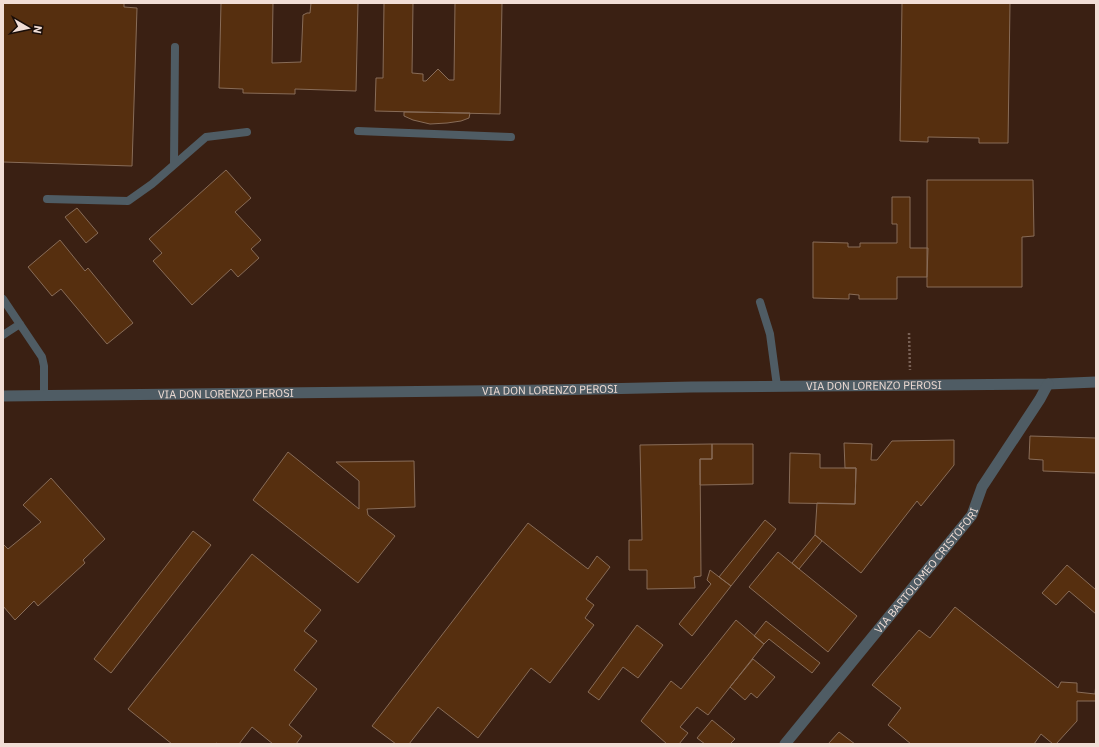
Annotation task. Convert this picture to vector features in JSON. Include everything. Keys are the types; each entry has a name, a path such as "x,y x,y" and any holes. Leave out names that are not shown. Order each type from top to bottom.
{"street":[{"name":"VIA DON LORENZO PEROSI","path":"3,396 1048,384 1096,382"},
{"name":"VIA BARTOLOMEO CRISTOFORI","path":"785,744 972,515 982,487 1040,399 1048,384"}],"lane":[{"path":"174,164 175,47"},
{"path":"358,131 511,137"},
{"path":"47,199 128,201 152,184 206,137 247,132"},
{"path":"3,299 39,352 44,362 44,396"},
{"path":"760,302 770,334 778,386"},
{"path":"3,335 20,324"}],"path":[{"path":"909,333 910,385"}],"building":[{"path":"3,3 124,3 124,7 137,8 132,166 3,162"},
{"path":"221,3 273,3 272,63 301,62 303,15 310,13 311,3 358,3 356,91 295,89 295,94 243,93 243,89 219,88"},
{"path":"384,3 413,3 412,73 423,74 423,81 426,81 438,69 449,80 454,80 455,3 502,3 500,114 375,111 376,78 383,78"},
{"path":"902,3 1010,3 1008,143 979,143 979,138 928,137 928,142 900,141"},
{"path":"404,112 470,113 469,118 461,121 430,124 404,116"},
{"path":"226,170 251,198 235,212 261,240 251,249 259,258 238,277 231,269 192,305 153,261 162,253 149,239"},
{"path":"927,180 1033,180 1034,236 1022,237 1022,287 927,287"},
{"path":"892,197 910,197 910,248 928,248 927,277 897,277 897,299 859,299 859,295 849,294 849,299 813,298 813,242 848,243 848,247 860,247 860,243 897,243 897,224 892,224"},
{"path":"77,208 98,233 86,243 65,217"},
{"path":"60,240 85,271 88,268 133,323 107,344 61,289 52,296 28,267"},
{"path":"1030,436 1096,438 1096,473 1043,471 1043,460 1029,459"},
{"path":"954,440 954,465 921,506 917,501 861,573 815,535 817,503 855,504 856,468 845,468 844,443 872,444 871,460 877,460 892,441"},
{"path":"712,444 753,444 753,484 700,485 700,459 712,459"},
{"path":"712,444 712,459 700,459 701,576 694,577 695,588 647,589 647,570 629,570 629,540 642,540 640,445"},
{"path":"288,452 359,509 359,481 336,462 414,461 415,507 367,509 368,515 395,536 358,583 253,500"},
{"path":"790,453 820,454 820,468 856,468 855,504 789,503"},
{"path":"51,478 105,539 83,560 85,563 38,606 34,601 15,620 3,606 3,544 8,549 41,522 23,505"},
{"path":"765,520 776,529 731,586 719,577"},
{"path":"528,523 588,569 597,556 610,567 586,599 594,605 585,618 594,625 550,683 531,668 478,738 438,707 409,744 396,744 372,726"},
{"path":"193,531 211,545 111,673 94,659"},
{"path":"815,535 822,541 799,569 792,563"},
{"path":"778,552 857,616 828,652 749,587"},
{"path":"252,554 321,610 304,631 317,641 294,670 317,689 289,725 302,736 296,744 273,744 252,727 239,744 172,744 128,709"},
{"path":"1067,565 1096,590 1096,614 1069,591 1056,605 1042,593"},
{"path":"710,570 731,586 692,636 679,624 711,584 707,580"},
{"path":"955,607 1058,688 1061,682 1077,683 1077,692 1095,694 1096,682 1096,701 1077,701 1077,721 1056,744 1053,744 1041,734 1034,744 911,744 888,725 901,708 872,685 919,630 930,638"},
{"path":"736,620 764,644 708,715 697,707 680,727 688,733 679,744 667,744 641,721 671,681 681,689"},
{"path":"766,621 820,663 812,673 769,639 764,644 754,636"},
{"path":"637,625 663,645 638,678 623,667 599,700 588,692"},
{"path":"753,659 775,677 757,698 751,693 745,700 730,687"},
{"path":"712,720 735,739 730,744 705,744 697,738"},
{"path":"839,732 855,744 828,744"}]}
